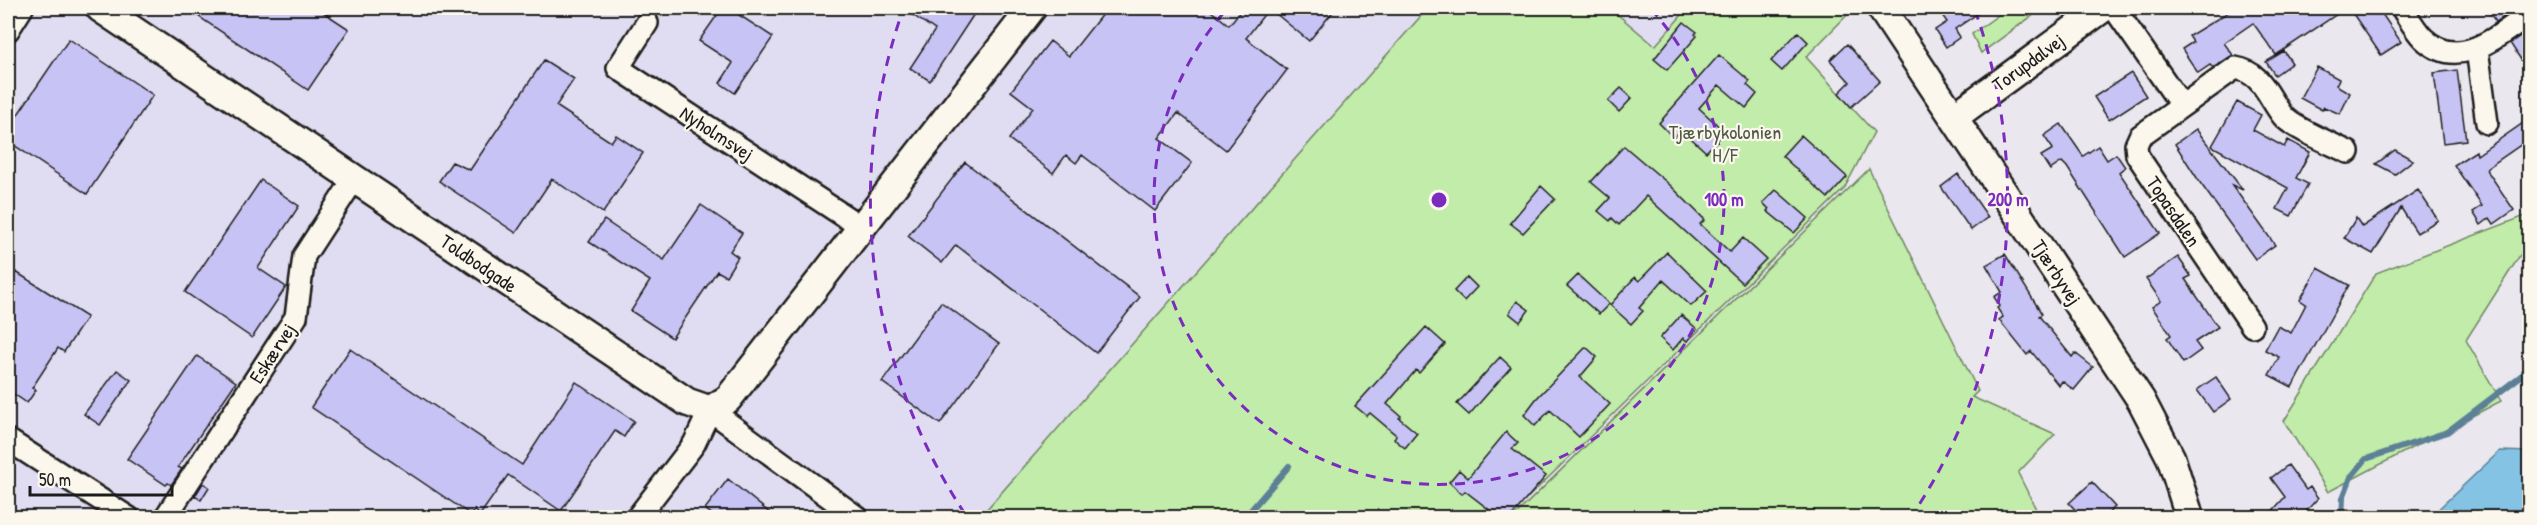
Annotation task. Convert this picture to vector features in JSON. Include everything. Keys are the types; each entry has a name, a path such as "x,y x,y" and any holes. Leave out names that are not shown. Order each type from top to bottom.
{"street":[{"path":"8,30 22,8"},
{"name":"Toldbodgade","path":"100,8 687,402 710,410 858,518"},
{"path":"637,518 694,444 710,410 728,399 1032,8"},
{"name":"Tjærbyvej","path":"1881,8 2141,400 2171,458 2190,518"},
{"name":"Torupdalvej","path":"1954,117 2103,8"},
{"path":"2114,8 2182,106"},
{"path":"2402,8 2422,38 2439,50 2456,53 2477,49 2529,14"},
{"name":"Nyholmsvej","path":"647,23 618,68 861,227"},
{"path":"2477,49 2487,123"},
{"name":"Topasdalen","path":"2252,326 2137,155 2136,145 2140,136 2235,68 2254,74 2285,118 2348,152"},
{"name":"Eskærvej","path":"165,518 296,317 304,256 354,179"},
{"path":"8,440 129,518"}],"shaded area":[{"path":"8,8 1428,8 979,518 8,517"},
{"path":"1610,8 1688,8 1655,46"}],"green space":[{"name":"Tjærbykolonien H/F","path":"1428,8 1610,8 1655,46 1688,8 1854,8 1806,57 1874,132 1844,189 1508,517 979,518"},
{"path":"2008,8 2043,8 1981,53 1972,34"},
{"path":"1869,169 1978,391 1972,397 2055,434 2018,473 2040,517 1513,517"},
{"path":"2525,216 2524,249 2466,340 2501,401 2328,492 2284,421 2376,273"}],"water":[{"path":"2500,451 2529,452 2529,517 2430,517"}],"building":[{"path":"186,8 317,8 349,29 308,90"},
{"path":"722,8 744,8 739,15 773,37 735,93 720,83 733,63 699,41"},
{"path":"902,8 978,8 930,81 910,68 935,30"},
{"path":"1107,8 1207,8 1229,25 1243,8 1269,8 1246,38 1287,70 1226,150 1178,113 1159,138 1192,163 1155,211 1082,155 1076,163 1066,155 1053,173 1009,139 1033,108 1011,91 1050,41 1069,56"},
{"path":"1269,8 1336,8 1309,41"},
{"path":"1937,8 1986,8 1955,29 1960,37 1946,47 1935,30 1947,22"},
{"path":"2235,8 2346,8 2276,55 2253,23 2224,43 2233,55 2213,68 2210,65 2198,73 2182,49 2193,42 2189,36"},
{"path":"2349,8 2378,8 2401,42 2381,55"},
{"path":"2486,8 2503,8 2508,14 2496,22"},
{"path":"1684,22 1697,32 1695,34 1697,36 1667,70 1654,59"},
{"path":"2529,30 2529,72 2510,43"},
{"path":"1798,32 1808,42 1782,71 1771,61"},
{"path":"69,39 153,95 87,194 8,141 8,129"},
{"path":"1847,44 1880,81 1851,107 1839,93 1850,82 1830,60"},
{"path":"2284,51 2292,63 2275,75 2266,62"},
{"path":"1719,55 1750,81 1747,85 1757,94 1746,108 1719,85 1699,108 1725,132 1706,152 1681,129 1674,138 1659,123"},
{"path":"544,60 574,79 556,106 611,142 616,135 643,153 603,213 552,179 516,233 439,181 452,162 470,170"},
{"path":"2317,67 2339,79 2336,85 2350,93 2340,114 2324,107 2322,110 2300,98"},
{"path":"2457,70 2466,140 2443,143 2434,73"},
{"path":"2131,73 2146,96 2109,120 2094,97"},
{"path":"1621,88 1632,98 1619,112 1608,101"},
{"path":"2237,102 2261,115 2253,130 2284,147 2288,140 2310,152 2296,178 2308,184 2291,216 2277,209 2288,188 2212,146"},
{"path":"2529,119 2529,139 2486,169 2514,210 2494,224 2490,218 2481,225 2473,212 2482,206 2454,165 2476,151 2477,155"},
{"path":"2061,124 2083,156 2098,146 2107,160 2116,154 2125,167 2119,172 2160,233 2125,257 2067,167 2062,162 2050,170 2041,156 2053,149 2044,136"},
{"path":"2196,129 2243,190 2232,185 2275,245 2255,259 2175,144"},
{"path":"1801,135 1847,177 1828,198 1782,156"},
{"path":"1624,146 1670,185 1705,220 1700,224 1730,252 1743,238 1766,259 1742,283 1646,196 1619,225 1612,218 1610,221 1598,211 1610,198 1591,182"},
{"path":"2395,150 2413,160 2395,174 2376,164"},
{"path":"965,162 1140,297 1096,353 956,245 942,263 908,236"},
{"path":"1958,174 1988,217 1971,230 1941,187"},
{"path":"261,180 299,206 258,268 286,287 252,338 185,292"},
{"path":"1541,186 1555,199 1523,233 1510,223"},
{"path":"1776,190 1808,218 1794,233 1767,211 1769,209 1763,203"},
{"path":"2418,190 2438,220 2417,233 2401,208 2373,254 2344,238 2356,218 2362,227"},
{"path":"701,205 742,233 730,251 738,257 726,276 717,271 672,338 631,311 650,281 589,242 604,220 664,260"},
{"path":"1667,252 1707,291 1691,306 1663,280 1639,308 1643,311 1631,324 1610,305 1635,277 1639,281"},
{"path":"2005,254 2042,314 2039,316 2072,357 2075,353 2093,367 2074,390 2062,381 2059,386 2031,351 2027,355 1999,320 2003,317 1994,297 2002,292 1986,265"},
{"path":"2178,257 2191,276 2185,279 2218,327 2195,342 2201,350 2183,363 2167,338 2171,335 2152,307 2161,301 2146,279"},
{"path":"2318,268 2349,285 2292,387 2269,375 2279,357 2265,350 2278,326 2291,333 2306,304 2300,300"},
{"path":"16,272 87,317 64,352 58,348 32,388 36,390 27,403 8,390 8,285"},
{"path":"1578,275 1609,304 1599,314 1567,286"},
{"path":"1467,277 1477,287 1464,301 1454,291"},
{"path":"1517,301 1529,310 1520,322 1509,313"},
{"path":"941,302 999,344 940,424 882,382"},
{"path":"1681,315 1697,329 1687,341 1683,338 1673,350 1660,338"},
{"path":"1426,327 1445,344 1419,373 1416,370 1387,404 1417,433 1405,448 1394,439 1396,435 1370,413 1367,416 1355,406"},
{"path":"1586,347 1597,357 1580,377 1610,404 1579,437 1550,410 1535,426 1524,415 1536,399"},
{"path":"350,349 522,465 576,382 634,421 624,437 615,431 561,511 508,475 480,515 474,510 471,515 311,407"},
{"path":"197,356 236,382 178,467 182,469 171,485 168,483 166,485 127,459"},
{"path":"1500,357 1511,367 1469,415 1457,404"},
{"path":"117,370 131,380 100,425 84,414"},
{"path":"2216,377 2231,399 2213,412 2197,390"},
{"path":"1506,432 1518,443 1512,449 1546,476 1510,518 1500,518 1465,491 1462,494 1449,482 1459,470 1468,478"},
{"path":"2288,465 2306,490 2310,487 2318,498 2300,518 2266,518 2285,497 2271,478"},
{"path":"728,479 776,518 717,518 705,509"},
{"path":"2092,482 2115,507 2104,518 2083,518 2069,503"},
{"path":"203,483 209,487 201,500 195,496"}],"waterway":[{"path":"2342,518 2343,498 2351,477 2366,459 2447,432 2530,369"},
{"path":"1244,518 1289,466"}]}
